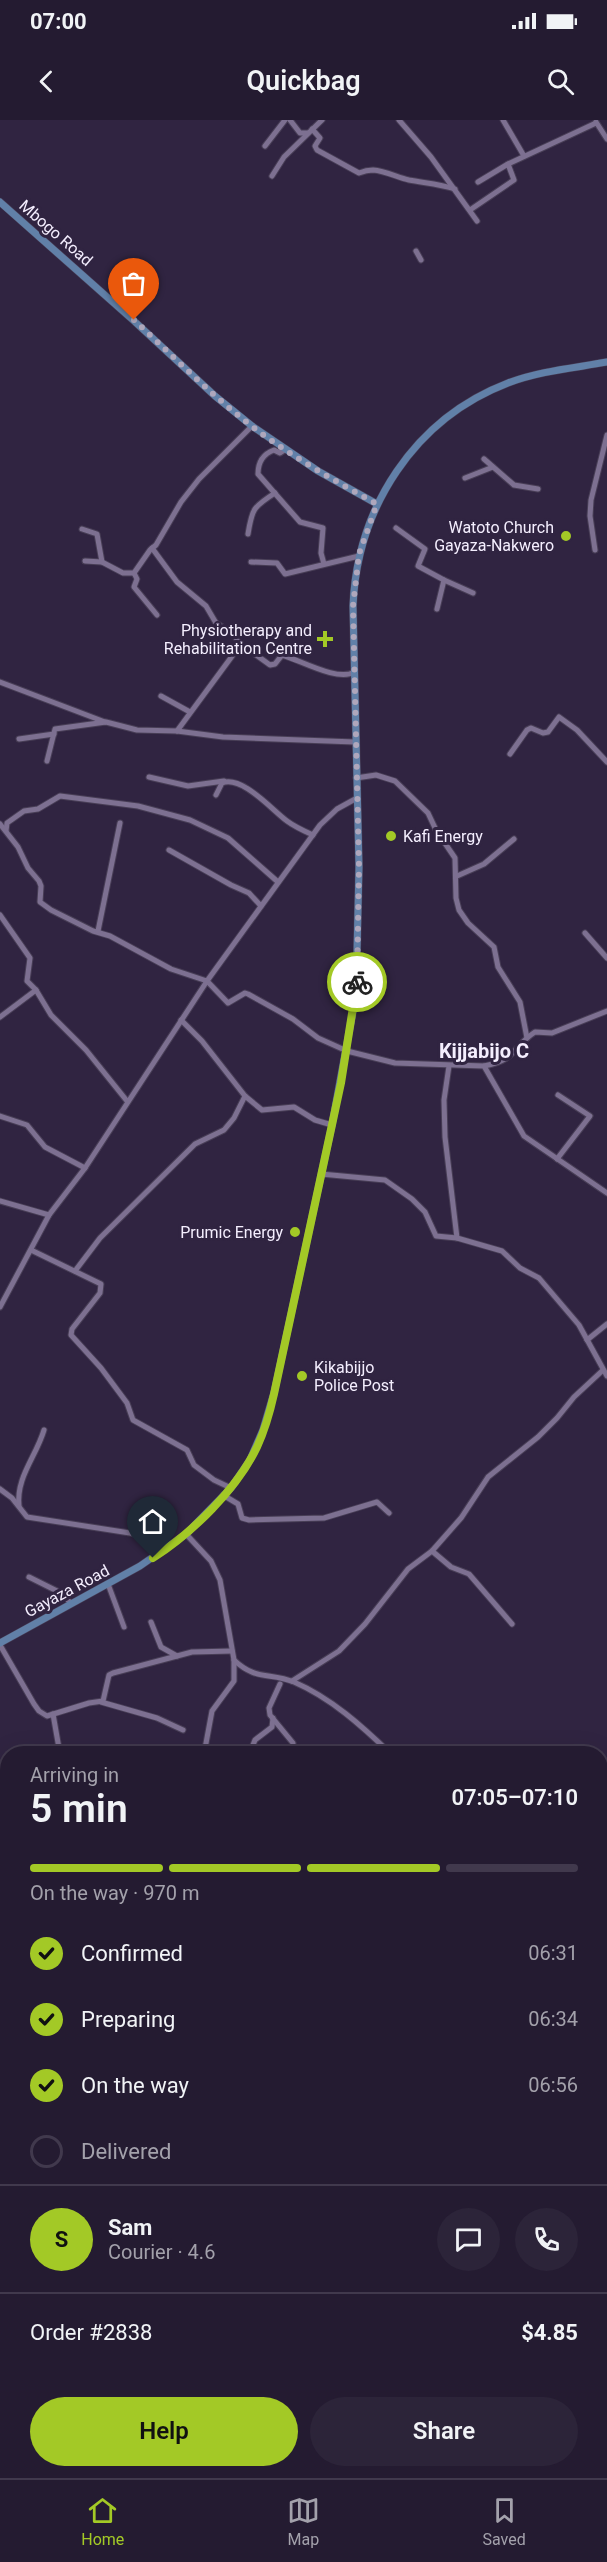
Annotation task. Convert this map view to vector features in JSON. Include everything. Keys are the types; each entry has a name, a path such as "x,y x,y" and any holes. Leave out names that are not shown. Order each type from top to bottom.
{"main road":[{"name":"Mbogo Road","path":"0,202 252,426 318,471 377,504"},
{"name":"Gayaza Road","path":"0,1644 166,1550 186,1534 231,1488 257,1446 270,1412 332,1125 347,1051 358,962 354,598 359,556 377,504 388,483 415,447 440,424 473,400 508,383 534,375 607,362"}],"street":[{"path":"265,146 287,120 300,133 308,133 320,138 315,146 316,150 359,173 369,170 384,171 417,181 445,184 455,189"},
{"path":"272,176 284,157 322,120"},
{"path":"399,120 455,189 477,221"},
{"path":"503,120 524,156"},
{"path":"478,182 508,164 596,122 607,139"},
{"path":"470,210 514,180 508,164"},
{"path":"416,251 421,260"},
{"path":"134,573 199,479 252,426"},
{"path":"595,550 590,516 591,500 607,435"},
{"path":"286,449 280,453 271,451 265,455 258,467 258,474 300,522 323,528 321,553 324,564"},
{"path":"484,459 514,485 538,489"},
{"path":"465,478 493,467"},
{"path":"248,534 249,519 255,507 275,493"},
{"path":"396,528 424,549 418,566 473,593"},
{"path":"82,530 97,534 102,562"},
{"path":"152,548 177,582 206,606 216,623 270,664 275,664 282,655 342,676 354,672"},
{"path":"251,562 277,562 285,574 359,556"},
{"path":"85,561 102,562 123,573 134,573"},
{"path":"134,573 137,579 134,587 157,615"},
{"path":"437,609 444,579"},
{"path":"177,731 241,644"},
{"path":"0,682 106,722 137,730 177,731 223,738 356,742"},
{"path":"161,696 190,712"},
{"path":"510,754 527,730 531,728 543,733 548,732 558,717 576,730 607,762"},
{"path":"47,761 55,729 106,722"},
{"path":"19,739 54,734"},
{"path":"356,778 376,776 395,781 419,802 453,853 459,910 468,923 494,947 498,967 520,1002 527,1038"},
{"path":"149,777 188,786 226,781 254,793 286,820 313,835"},
{"path":"216,795 218,787 226,781"},
{"path":"6,831 8,823 16,815 38,809 60,796 138,806 190,820 228,838 278,882"},
{"path":"0,1307 49,1215 85,1168 207,981 313,835 337,809 357,798"},
{"path":"98,931 120,823"},
{"path":"0,824 18,847 27,868 39,880 42,904 171,969 207,981 228,1003 245,993 292,1019 318,1038 347,1051 395,1063 484,1066 506,1059 535,1032 552,1033 607,1011"},
{"path":"457,876 484,864 514,838"},
{"path":"169,850 249,893 261,906"},
{"path":"0,915 30,958 27,981 36,990 51,1016 87,1050 127,1101"},
{"path":"585,933 607,958"},
{"path":"0,1017 36,990"},
{"path":"181,1020 202,1041 245,1096 262,1110 294,1107 315,1120 332,1125"},
{"path":"449,1066 444,1100 445,1137 457,1238"},
{"path":"484,1066 524,1136 607,1193"},
{"path":"557,1159 590,1116 558,1095"},
{"path":"75,1270 100,1238 187,1152 201,1140 224,1130 234,1118 245,1096"},
{"path":"0,1116 27,1125 45,1147 85,1168"},
{"path":"321,1174 385,1180 412,1199 425,1212 435,1236 457,1238 502,1251 520,1268 539,1278 564,1305 607,1376"},
{"path":"0,1201 49,1215"},
{"path":"31,1250 98,1281 102,1287 100,1293 72,1329 71,1335 102,1368 127,1403 131,1416 137,1424 187,1450 194,1465 214,1480 231,1488"},
{"path":"587,1340 607,1324"},
{"path":"292,1681 339,1651 365,1624 408,1569 432,1551 478,1494 488,1477 538,1437 574,1397 602,1371"},
{"path":"19,1508 18,1496 22,1475 44,1430"},
{"path":"0,1490 12,1498 27,1517 130,1533 148,1538 166,1550"},
{"path":"223,1495 238,1504 242,1518 249,1520 324,1518 377,1502 389,1513"},
{"path":"186,1534 212,1561 221,1582 234,1660 234,1681 212,1711 205,1746"},
{"path":"432,1551 451,1567 469,1574 512,1624"},
{"path":"29,1577 59,1592 71,1603"},
{"path":"108,1584 124,1627"},
{"path":"151,1622 161,1647 177,1656"},
{"path":"0,1644 39,1712 44,1715 101,1702 157,1718 183,1730"},
{"path":"101,1702 105,1699 109,1675 113,1672 192,1652 232,1651"},
{"path":"234,1660 251,1673 292,1681 342,1710 382,1746"},
{"path":"280,1684 269,1708 273,1718 293,1743"},
{"path":"53,1714 59,1746"},
{"path":"253,1746 255,1740 272,1727 273,1718"}],"way so far":[{"path":"134,320 215,396 252,426 318,471 377,504 365,532 359,554 353,606 359,867 357,982"}],"place":[{"name":"Watoto Church Gayaza-Nakwero","path":"566,536"},
{"name":"Physiotherapy and Rehabilitation Centre","path":"325,639"},
{"name":"Kafi Energy","path":"391,836"},
{"name":"Prumic Energy","path":"295,1232"},
{"name":"Kikabijjo Police Post","path":"302,1376"}],"district":[{"name":"Kijjabijo C","path":"484,1051"}],"route":[{"path":"153,1558 186,1534 231,1488 250,1460 264,1431 341,1083 357,982"}]}
